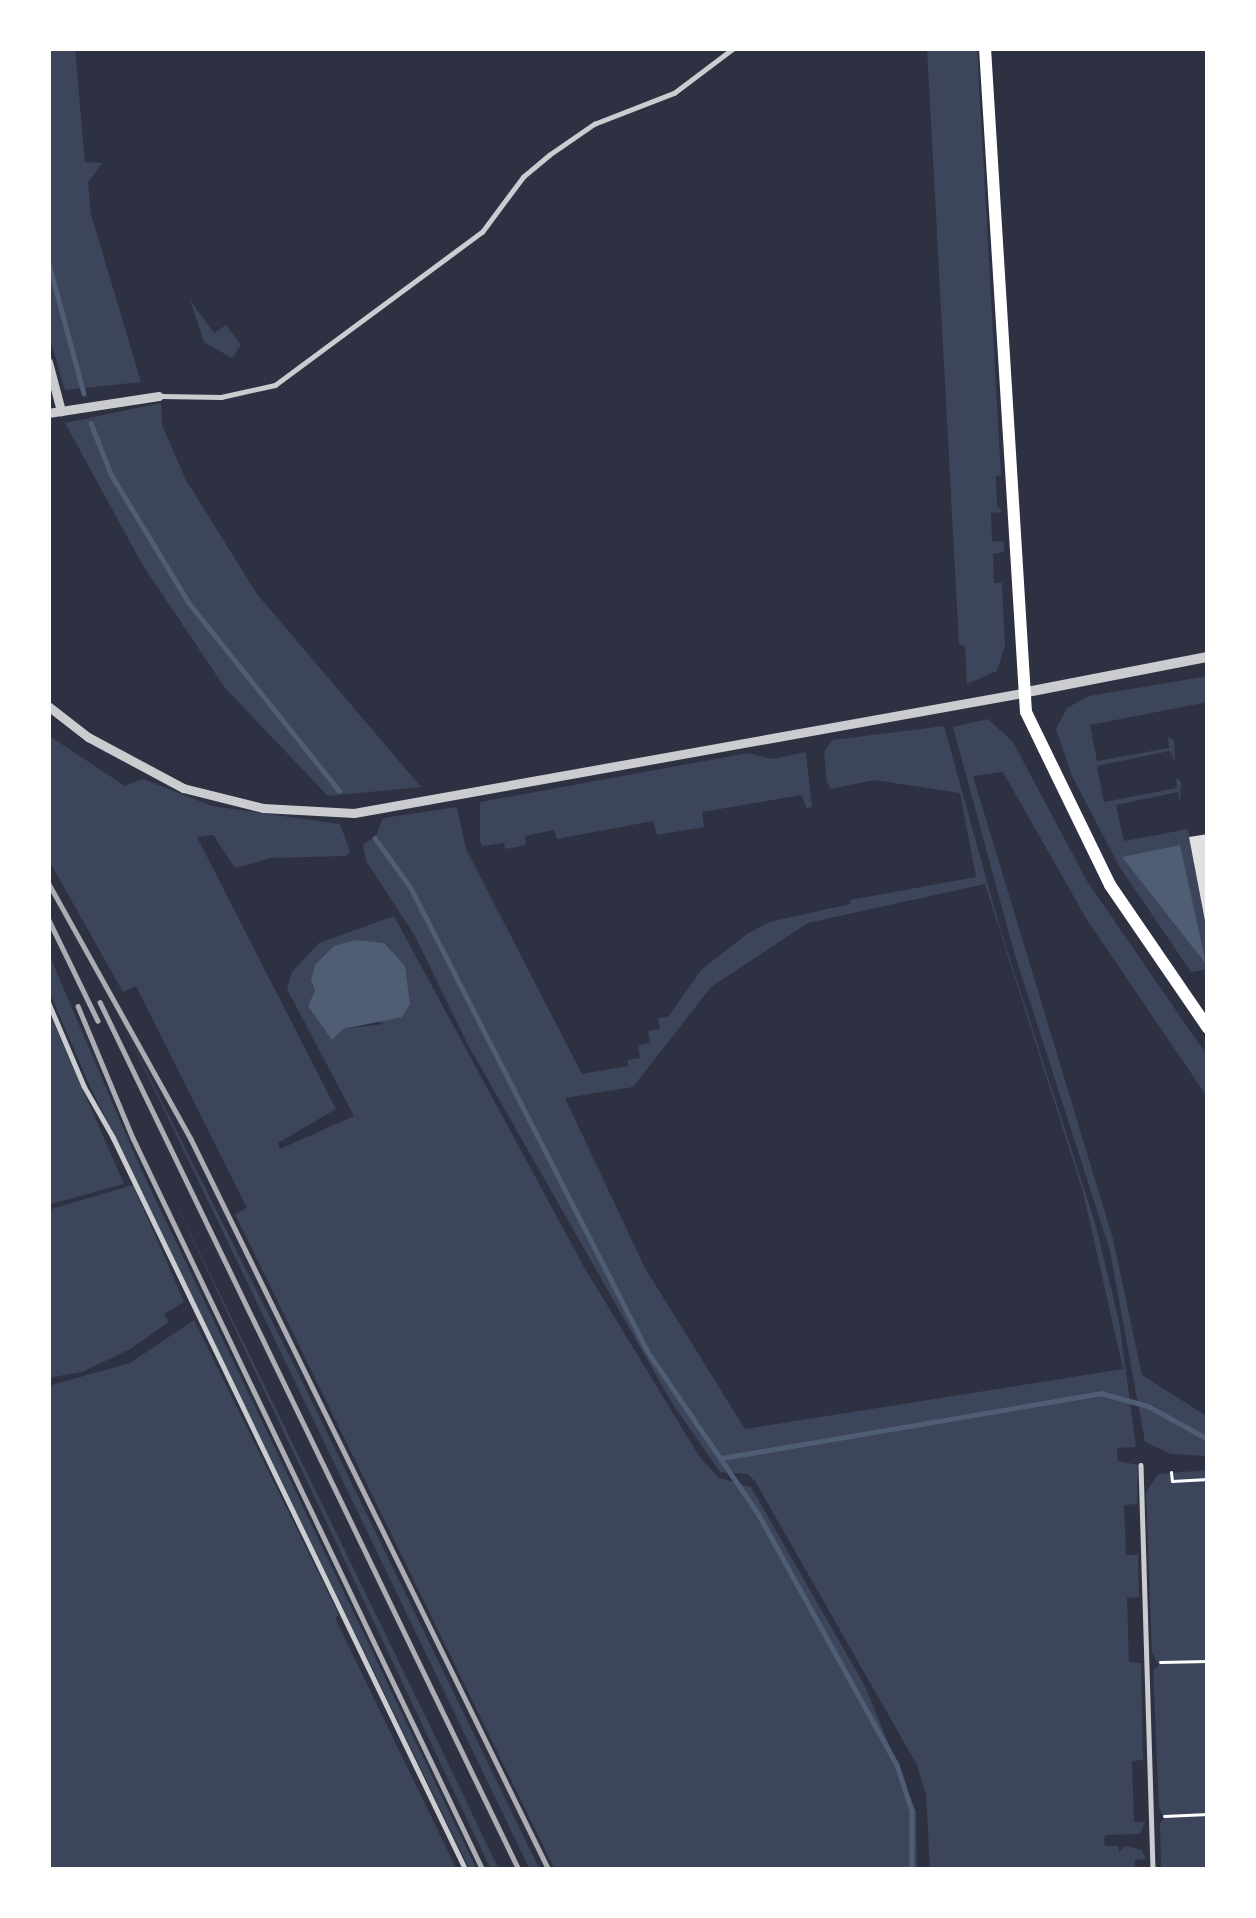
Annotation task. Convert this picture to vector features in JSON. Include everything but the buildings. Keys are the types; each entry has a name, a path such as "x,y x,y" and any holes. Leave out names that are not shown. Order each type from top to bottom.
{"main road":[{"path":"985,48 1022,693 1032,731 1077,826 1130,917 1208,1028"}],"street":[{"path":"48,362 62,411"},
{"path":"48,413 159,396"},
{"path":"48,706 88,737 183,788 263,808 354,812 1208,657"}],"lane":[{"path":"159,396 220,397 275,385 482,232 523,177 549,155 593,124 674,93 734,48"},
{"path":"48,1001 84,1086 113,1137 466,1870"},
{"path":"1141,1465 1153,1870"}],"path":[{"path":"1171,1472 1172,1480 1208,1479"},
{"path":"1159,1662 1208,1660"},
{"path":"1164,1816 1208,1814"}],"shaded area":[{"path":"48,48 75,48 85,162 102,163 88,183 91,214 141,382 65,390 48,332"},
{"path":"927,48 977,48 1001,475 996,476 997,505 1002,512 991,513 992,541 1004,542 1004,552 993,554 994,583 1002,583 1005,646 997,671 967,684 965,646 959,645"},
{"path":"190,300 214,333 226,325 241,345 232,358 204,342"},
{"path":"161,403 162,425 186,480 257,594 421,787 328,796 225,688 142,564 65,423"},
{"path":"1208,676 1208,702 1090,725 1097,761 1169,748 1168,737 1174,740 1175,761 1170,751 1097,766 1104,802 1177,788 1176,778 1181,781 1180,803 1178,792 1116,805 1124,841 1188,829 1208,939 1208,969 1191,972 1119,866 1072,776 1056,729 1067,708 1089,696"},
{"path":"988,719 1013,742 1087,881 1208,1057 1208,1098 1087,920 1003,772 973,776 1113,1239 1142,1375 1208,1417 1208,1456 1171,1454 1145,1442 1110,1251 1014,952 953,727"},
{"path":"944,726 1000,928 1096,1226 1119,1321 1136,1447 1117,1448 1118,1461 1138,1465 1137,1504 1124,1505 1126,1555 1138,1555 1139,1597 1127,1598 1129,1662 1141,1663 1143,1760 1132,1761 1134,1822 1145,1822 1140,1834 1105,1835 1104,1841 1105,1846 1118,1846 1119,1852 1125,1846 1142,1850 1146,1859 1135,1860 1135,1870 930,1870 926,1795 917,1765 755,1481 747,1474 720,1472 672,1403 467,1043 415,936 366,861 363,844 375,838 383,818 457,807 466,849 582,1074 628,1066 628,1060 640,1058 638,1045 650,1043 648,1031 660,1029 658,1018 668,1017 701,970 769,922 850,904 850,900 976,877 960,793 874,780 831,789 824,752 832,740","holes":["985,884 1083,1192 1123,1369 745,1429 645,1268 565,1098 633,1087 711,987 808,923"]},
{"path":"48,735 125,786 143,779 212,806 340,824 350,851 346,856 271,858 235,868 213,835 197,837 336,1109 278,1143 280,1149 354,1116 287,989 292,972 319,943 394,916 584,1267 699,1456 719,1478 751,1487 865,1686 916,1811 917,1870 555,1870 235,1214 247,1208 136,986 123,992 48,859","holes":["315,991 383,1024 343,1029 309,1006"]},
{"path":"806,752 812,807 806,808 802,795 702,812 704,827 657,835 653,821 557,839 554,830 525,836 526,845 505,849 504,843 482,846 480,841 480,802 748,753 772,759"},
{"path":"1180,845 1206,964 1122,857"},
{"path":"356,940 384,943 405,966 410,1004 402,1017 343,1029 332,1040 308,1006 315,991 311,980 315,965 334,946"},
{"path":"48,952 140,1167 477,1870 470,1870 89,1084 48,989"},
{"path":"48,1010 124,1184 48,1205"},
{"path":"116,1010 303,1383 540,1870 530,1870"},
{"path":"163,1177 437,1740 499,1870 491,1870"},
{"path":"133,1185 184,1302 164,1314 169,1322 130,1349 82,1372 48,1378 48,1210"},
{"path":"194,1320 457,1870 48,1870 48,1386 130,1363"},
{"path":"1208,1470 1208,1870 1161,1870 1160,1823 1164,1819 1159,1807 1153,1670 1159,1665 1152,1653 1146,1493 1158,1474"}],"waterway":[{"path":"48,260 84,393"},
{"path":"91,423 111,474 189,603 339,790"},
{"path":"375,838 411,888 648,1352 759,1515 897,1765 912,1811 912,1870"},
{"path":"722,1458 1101,1393 1148,1406 1208,1439"}],"railway":[{"path":"48,882 191,1139 549,1870"},
{"path":"48,918 98,1021"},
{"path":"100,1002 519,1870"},
{"path":"78,1006 133,1138 483,1870"}]}
